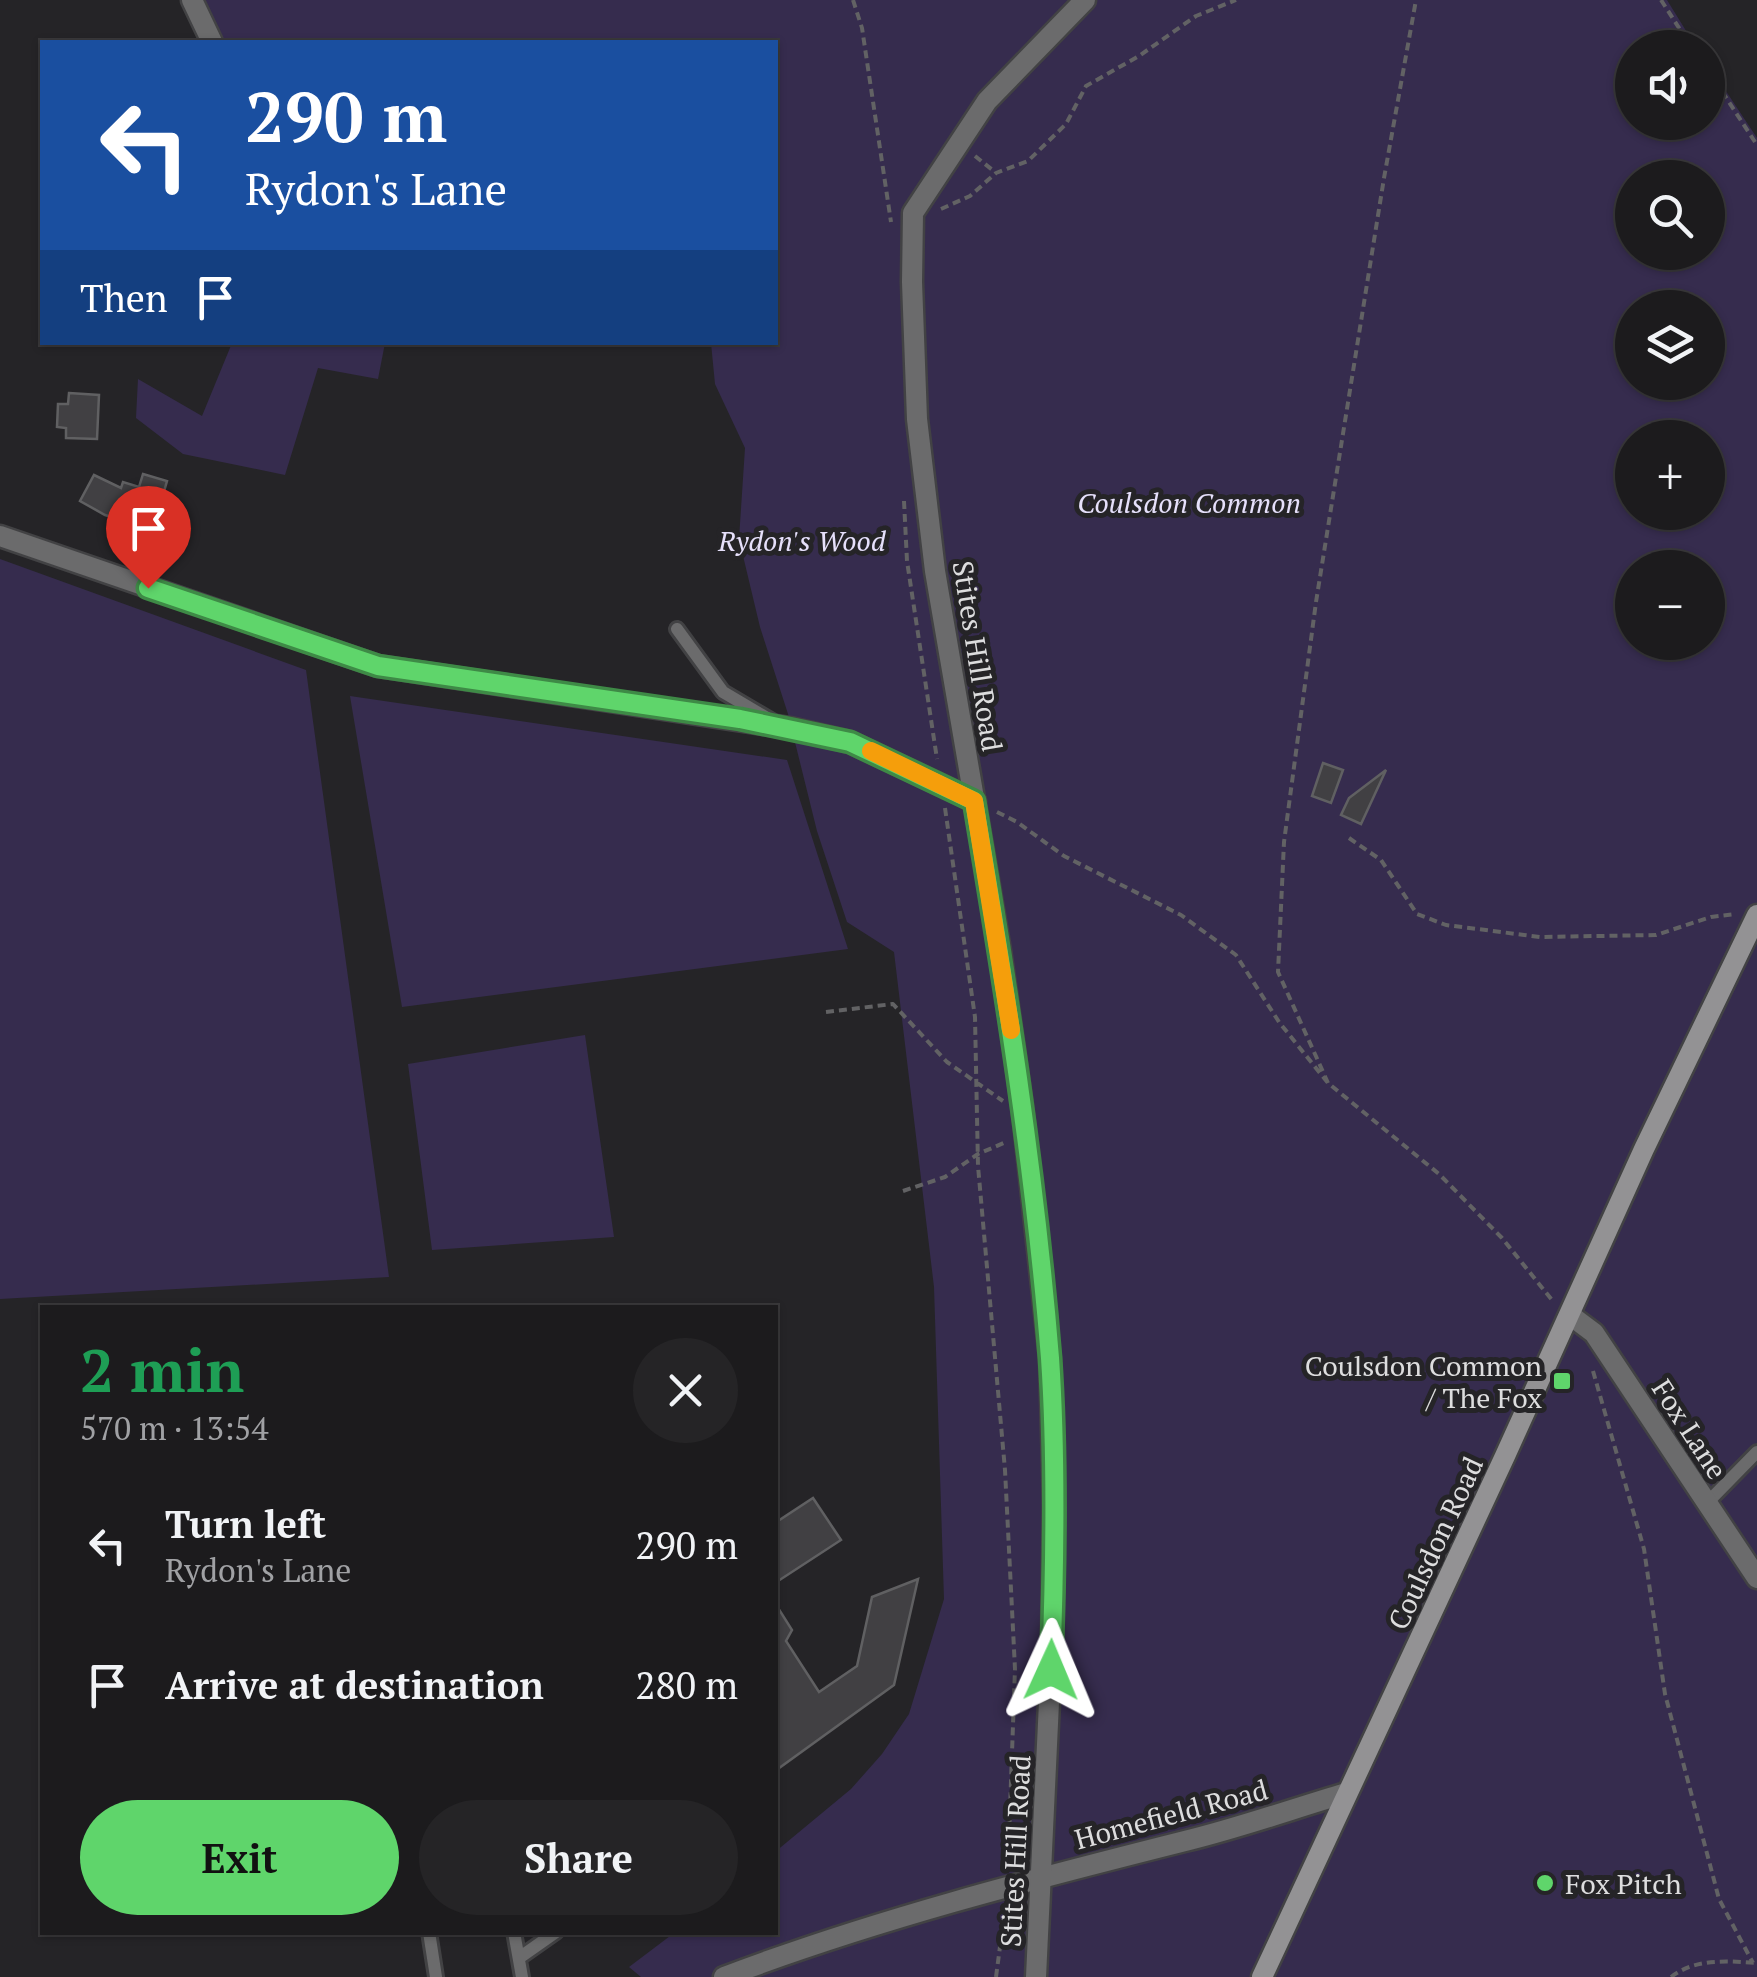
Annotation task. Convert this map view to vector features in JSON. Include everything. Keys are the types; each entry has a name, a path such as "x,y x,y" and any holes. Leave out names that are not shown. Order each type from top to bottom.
{"main road":[{"name":"Coulsdon Road","path":"1262,1977 1660,1114 1756,916"}],"street":[{"path":"192,0 211,40"},
{"name":"Stites Hill Road","path":"1036,1977 1052,1639 1050,1360 1022,1106 935,571 917,420 913,213 987,101 1084,0"},
{"path":"0,536 378,666 782,726 850,742 974,801"},
{"name":"Fox Lane","path":"1570,1316 1594,1333 1757,1578"},
{"name":"Homefield Road","path":"724,1977 868,1926 1100,1860 1189,1840 1346,1793"}],"lane":[{"path":"677,628 723,692 782,726"},
{"path":"1706,1504 1757,1452"},
{"path":"429,1935 436,1977"},
{"path":"515,1935 522,1977"},
{"path":"519,1958 552,1935"}],"path":[{"path":"930,215 970,196 996,172 1028,161 1066,124 1086,86 1139,56 1196,16 1236,0"},
{"path":"1328,1083 1278,972 1284,842 1316,602 1416,0"},
{"path":"1661,0 1680,30"},
{"path":"1725,96 1757,145"},
{"path":"959,143 996,172"},
{"path":"942,786 975,1017 978,1154 1006,1470 1014,1669 1007,1888 996,1977"},
{"path":"974,801 1018,822 1064,856 1181,914 1236,955 1279,1022 1328,1083 1439,1174 1570,1316"},
{"path":"1349,838 1381,860 1417,914 1446,925 1540,937 1656,935 1712,917 1740,913 1756,916"},
{"path":"826,1012 893,1004 919,1036 976,1084 996,1098 1022,1106"},
{"path":"903,1191 945,1176 1002,1142 1026,1139"},
{"path":"1590,1359 1644,1549 1665,1694 1719,1900 1755,1963"},
{"path":"1671,1977 1681,1969 1717,1960 1755,1963"}],"green space":[{"name":"Coulsdon Common","path":"203,0 1667,0 1686,30 1615,30 1615,140 1725,140 1725,90 1757,138 1757,1977 641,1977 629,1967 671,1935 778,1935 778,1850 851,1789 882,1754 909,1714 944,1599 934,1287 894,952 847,922 817,831 739,539 745,448 715,384 711,345 778,345 778,40 222,40"},
{"path":"231,345 385,345 378,379 318,368 285,475 183,454 136,418 138,379 202,416"},
{"path":"0,559 306,670 389,1277 0,1299"},
{"path":"350,696 787,760 848,949 402,1007"},
{"path":"585,1035 614,1237 432,1250 408,1064"}],"building":[{"path":"69,393 99,395 97,439 66,438 66,428 57,427 58,404 68,404"},
{"path":"143,474 167,481 163,495 169,496 159,531 105,515 80,501 94,475 121,488 123,482 139,487"},
{"path":"1323,763 1343,770 1331,803 1312,796"},
{"path":"1386,770 1361,824 1341,815 1349,798"},
{"path":"813,1498 841,1540 778,1581 778,1521"},
{"path":"918,1579 894,1685 778,1769 778,1608 792,1630 786,1641 819,1692 857,1666 872,1597"}],"slow traffic":[{"path":"871,751 974,801 1011,1030"}],"place":[{"name":"Coulsdon Common / The Fox","path":"1562,1381"},
{"name":"Fox Pitch","path":"1545,1883"}],"route":[{"path":"148,588 378,666 740,719 850,742 974,801 1022,1106 1050,1360 1054,1504 1051,1670"}],"park label":[{"name":"Rydon's Wood","path":"802,540"}]}
